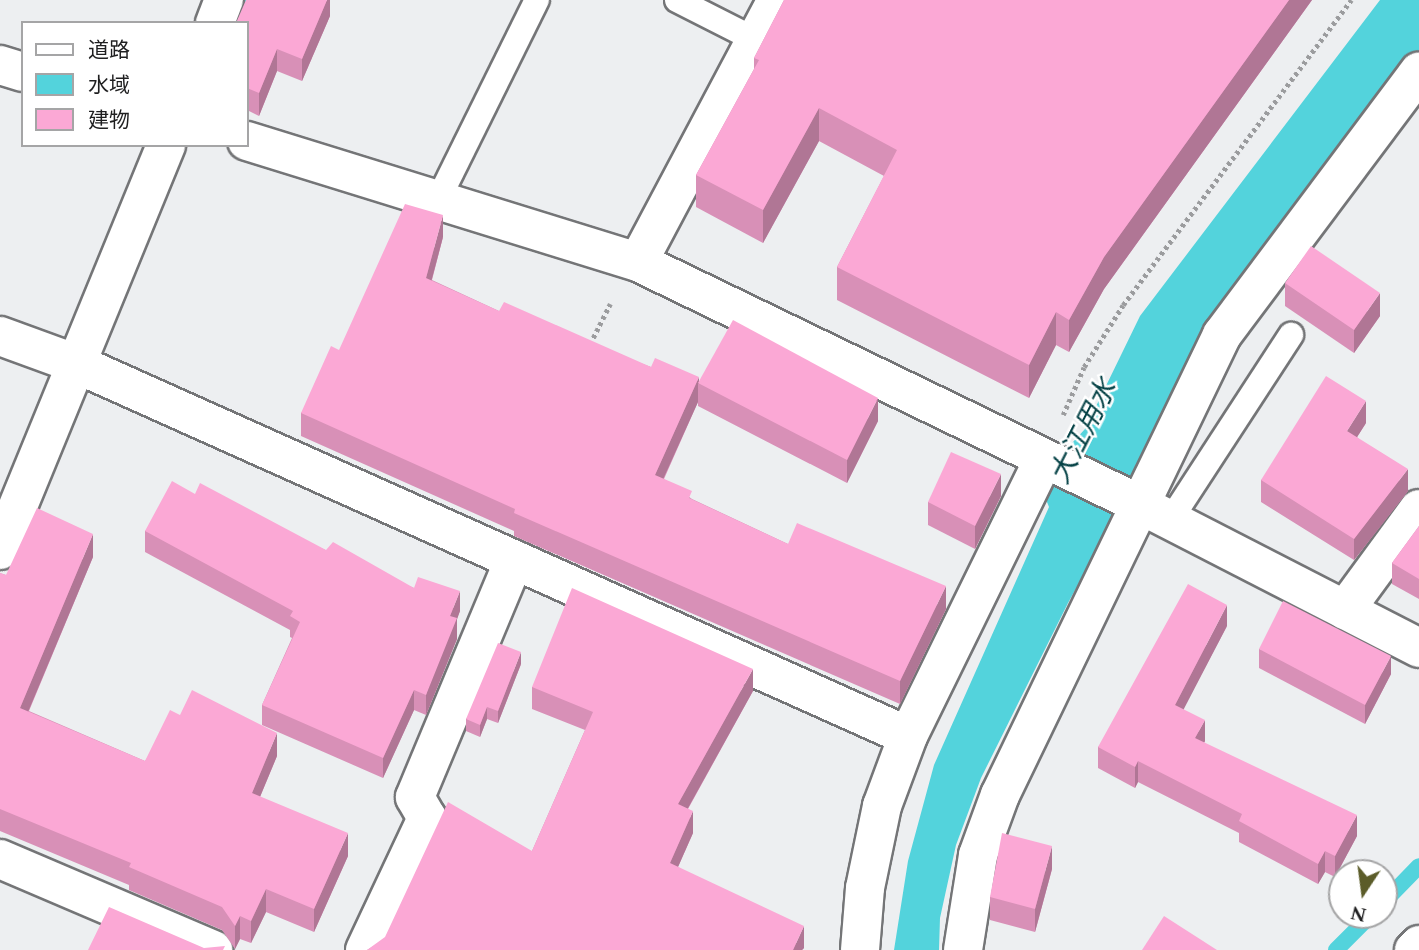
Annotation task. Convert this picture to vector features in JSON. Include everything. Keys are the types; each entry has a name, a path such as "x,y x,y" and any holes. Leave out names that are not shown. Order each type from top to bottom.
{"street":[{"path":"216,21 224,0"},
{"path":"638,262 777,0"},
{"path":"0,65 21,71"},
{"path":"963,950 978,855 1000,795 1146,507 1222,335 1419,72"},
{"path":"248,141 638,262 1146,507 1419,648"},
{"path":"0,550 165,147"},
{"path":"0,336 77,364 908,736"},
{"path":"860,950 865,888 882,806 908,736 1048,460"},
{"path":"1345,610 1419,509"},
{"path":"365,950 427,818 415,797 514,561"},
{"path":"0,859 213,950"},
{"path":"1414,950 1419,945"}],"lane":[{"path":"438,200 537,0"},
{"path":"677,0 756,40"},
{"path":"1146,507 1291,335"}],"path":[{"path":"1048,460 1084,367 1123,305 1351,0"},
{"path":"587,349 618,287 638,262"}],"water":[{"path":"1380,0 1419,0 1419,50 1129,491 1068,603 981,778 956,845 940,918 939,950 894,950 908,861 934,765 1049,507 1043,492 1061,455 1085,429 1140,316"}],"building":[{"path":"246,0 327,0 302,59 277,49 259,93 248,88 248,21 237,21"},
{"path":"784,0 1289,0 1104,257 1069,320 1056,312 1029,365 837,267 897,150 819,108 763,210 696,175 759,60 754,58"},
{"path":"405,204 443,215 426,278 499,311 504,302 651,367 655,358 699,377 655,475 692,491 689,498 788,544 797,523 946,586 900,681 514,513 515,509 301,413 331,346 339,350"},
{"path":"1311,246 1380,293 1354,330 1285,283"},
{"path":"733,320 878,398 847,460 698,383"},
{"path":"1326,376 1366,401 1347,431 1408,469 1354,539 1261,480"},
{"path":"951,452 1001,474 975,526 928,502"},
{"path":"172,481 195,494 200,483 326,550 333,542 414,588 418,577 460,591 450,616 457,618 426,695 414,690 383,758 262,705 300,622 290,616 293,611 145,531"},
{"path":"37,508 93,534 20,708 145,761 170,710 180,715 192,690 277,733 252,793 348,833 314,909 266,889 251,921 240,916 235,926 222,907 129,867 131,863 0,809 0,573 6,575"},
{"path":"1419,526 1419,579 1392,563"},
{"path":"1188,584 1227,605 1175,705 1205,720 1195,738 1357,815 1335,856 1325,851 1318,864 1239,821 1242,814 1138,761 1135,767 1098,747"},
{"path":"572,588 753,669 678,804 693,811 670,863 804,926 793,950 367,950 385,937 448,802 532,851 593,712 532,687"},
{"path":"1283,601 1391,656 1365,705 1259,649"},
{"path":"498,643 521,652 498,711 487,707 480,725 466,719"},
{"path":"1002,833 1052,846 1035,909 990,897"},
{"path":"109,907 204,948 225,946 223,950 88,950"},
{"path":"1164,916 1217,950 1142,950"}],"waterway":[{"path":"236,21 244,0"},
{"name":"大江用水","path":"1398,888 1419,866"},
{"name":"大江用水","path":"1336,950 1357,929"}]}
